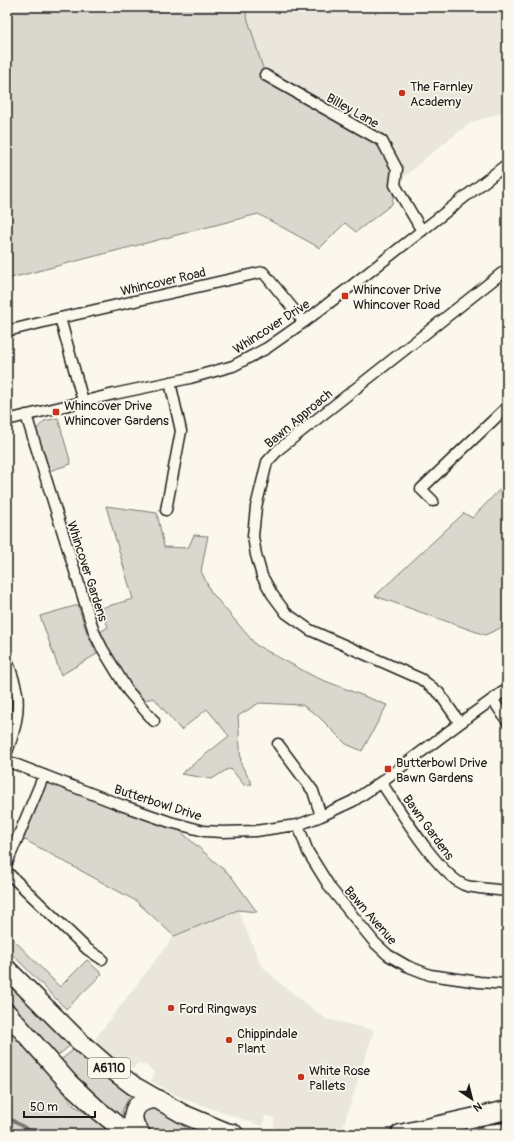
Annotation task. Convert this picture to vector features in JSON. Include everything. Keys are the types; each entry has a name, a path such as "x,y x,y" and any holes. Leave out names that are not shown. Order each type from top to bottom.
{"highway":[{"name":"A6110","path":"7,969 81,1043 106,1065 134,1086 182,1114 234,1134"},
{"name":"A6110","path":"7,1013 69,1083 98,1110 128,1134"},
{"path":"141,1134 137,1130 133,1120 134,1110 147,1100 158,1099"},
{"path":"400,1134 507,1110"},
{"path":"488,1134 507,1132"}],"street":[{"name":"Billey Lane","path":"265,75 382,141 397,169 395,185 422,231"},
{"name":"Whincover Drive","path":"7,420 83,401 190,378 233,366 267,348 304,322 350,288 507,164"},
{"name":"Bawn Approach","path":"460,723 439,692 421,679 310,630 286,613 272,594 262,576 256,556 253,536 256,506 267,462 278,449 502,273 507,271"},
{"name":"Whincover Road","path":"7,332 60,318 263,272 304,322"},
{"path":"60,318 83,401"},
{"path":"166,510 181,431 170,382"},
{"path":"433,501 421,489 507,407"},
{"name":"Whincover Gardens","path":"26,415 94,632 128,691 154,721"},
{"path":"7,660 17,694 15,729 7,752"},
{"name":"Butterbowl Drive","path":"7,760 170,822 204,831 256,831 298,825 353,801 507,690"},
{"path":"493,700 507,721"},
{"path":"278,744 313,791 321,816"},
{"path":"7,862 44,775"},
{"name":"Bawn Gardens","path":"381,782 438,864 447,872 467,886 507,891"},
{"name":"Bawn Avenue","path":"298,825 308,852 331,889 375,943 388,955 407,966 430,975 478,982 507,984"},
{"path":"7,872 87,949 102,959"}],"shaded area":[{"path":"7,7 244,7 265,75 382,141 397,169 392,204 356,232 345,223 320,248 258,214 7,279"},
{"name":"The Farnley Academy","path":"244,7 507,7 507,111 470,123 428,156 395,185 265,75"},
{"path":"58,418 71,464 49,471 36,430 44,421"},
{"path":"507,482 507,625 485,635 375,596 464,513 472,518"},
{"path":"106,506 157,513 164,547 188,548 194,535 208,536 201,571 211,592 256,645 315,677 387,705 362,751 346,744 317,715 302,705 259,703 238,716 241,764 252,784 244,785 232,770 228,769 212,779 181,774 229,736 207,709 181,730 154,698 145,699 137,696 112,657 100,632 108,627 101,608 133,599"},
{"path":"78,605 87,633 97,654 61,675 40,616"},
{"path":"7,691 17,694 7,752"},
{"path":"44,775 170,822 231,876 257,912 238,910 174,936 136,901 18,836"},
{"path":"238,910 261,965 282,985 326,1019 374,1030 343,1127 296,1132 279,1131 274,1127 274,1118 266,1115 262,1126 181,1098 151,1081 155,1073 147,1066 138,1063 133,1069 110,1055 95,1039 174,936"},
{"path":"7,933 60,987 87,960 102,974 66,1009 7,949"},
{"path":"7,975 72,1044 56,1057 7,1005"},
{"path":"7,1024 49,1071 73,1105 119,1134 7,1134"},
{"path":"76,1048 131,1093 122,1111 122,1117 119,1120 59,1061"},
{"path":"157,1107 190,1131 198,1134 147,1134 141,1112 147,1108"},
{"path":"507,1118 507,1127 478,1130 459,1134 433,1134"}],"waterway":[{"path":"7,1117 36,1134"}],"place":[{"name":"The Farnley Academy","path":"402,93"},
{"name":"Whincover Drive Whincover Road","path":"345,296"},
{"name":"Whincover Drive Whincover Gardens","path":"56,412"},
{"name":"Butterbowl Drive Bawn Gardens","path":"388,769"},
{"name":"Ford Ringways","path":"171,1008"},
{"name":"Chippindale Plant","path":"229,1040"},
{"name":"White Rose Pallets","path":"301,1077"}]}
